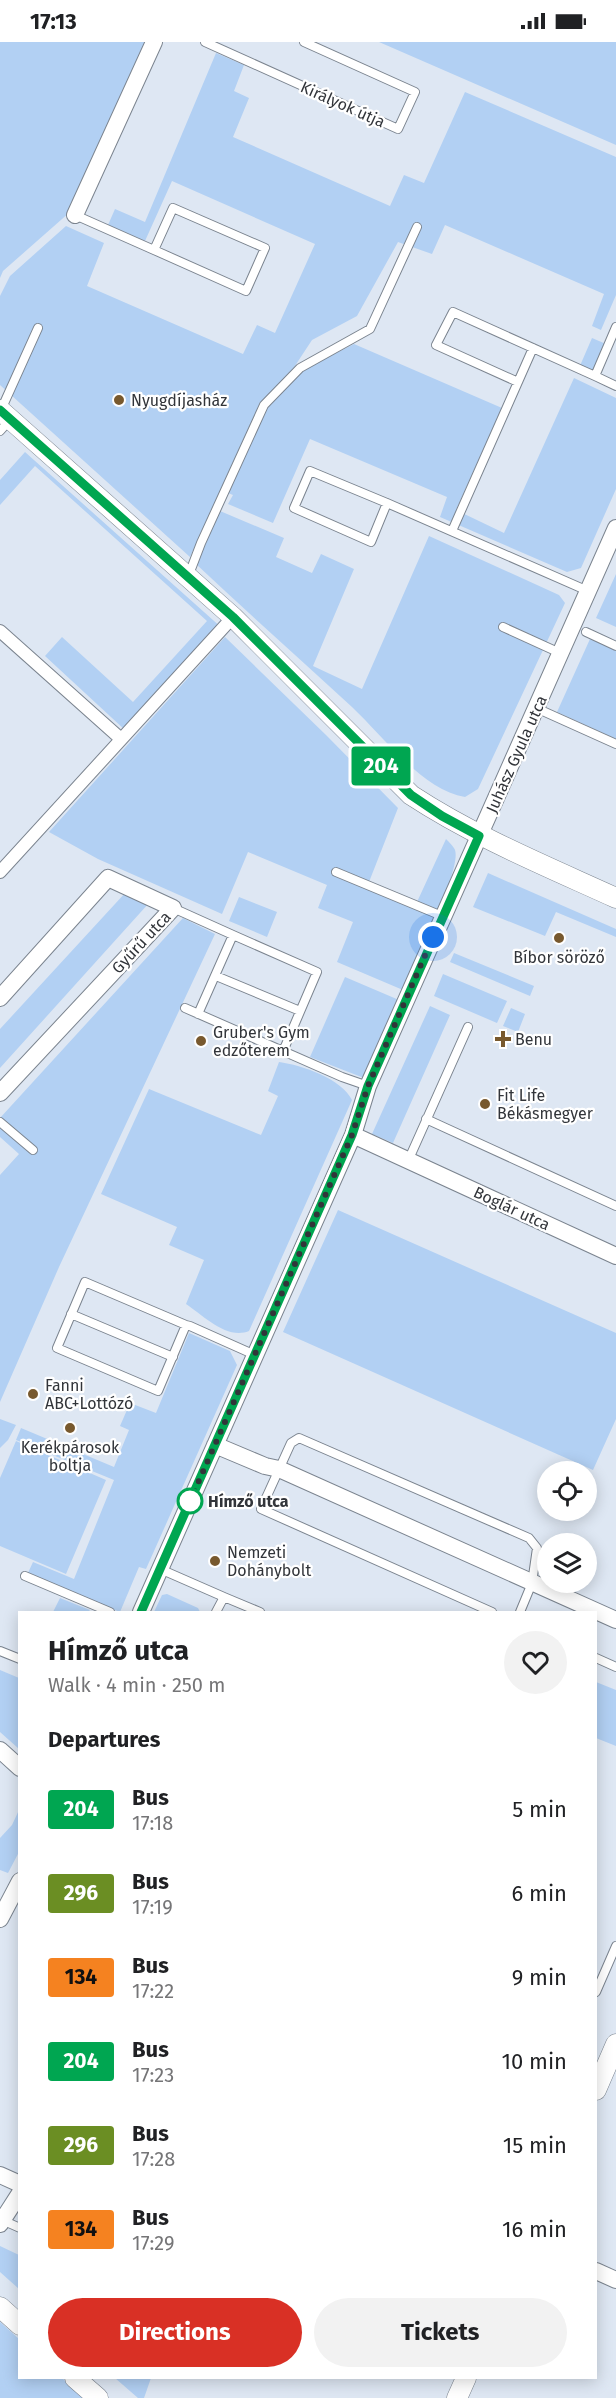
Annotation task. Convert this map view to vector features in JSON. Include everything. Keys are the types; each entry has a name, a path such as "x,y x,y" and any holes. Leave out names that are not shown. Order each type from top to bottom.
{"street":[{"path":"75,215 154,42"},
{"path":"3,418 233,617 411,795 442,816 479,836 616,898"},
{"name":"Juhász Gyula utca","path":"141,1611 352,1135 368,1086 442,916 588,591 611,554 616,528"},
{"path":"0,872 233,617"},
{"path":"0,631 121,739"},
{"name":"Gyűrű utca","path":"0,998 108,878 173,908 0,1093"},
{"name":"Boglár utca","path":"352,1135 616,1256"},
{"path":"215,1445 265,1466 279,1468 596,1611"},
{"path":"597,1611 616,1620"},
{"path":"0,1750 18,1766"},
{"path":"0,1919 18,1885"},
{"path":"597,2088 616,2044"},
{"path":"0,2175 18,2183"},
{"path":"1,2222 18,2196"},
{"path":"597,2271 616,2280"},
{"path":"0,2307 18,2323"},
{"path":"76,2379 98,2398"}],"lane":[{"name":"Királyok útja","path":"205,42 398,129 415,92 304,42"},
{"path":"75,215 246,291 265,248 173,208 154,250"},
{"path":"188,577 209,523 264,405 300,368 370,329 417,227"},
{"path":"518,382 436,345 453,312 616,386"},
{"path":"595,376 616,327"},
{"path":"3,418 38,328"},
{"path":"452,531 533,348"},
{"path":"387,503 370,542 294,508 310,471 387,503 452,531 588,591"},
{"path":"503,627 560,653"},
{"path":"586,632 616,646"},
{"path":"536,708 616,744"},
{"path":"336,872 442,916"},
{"path":"173,908 317,972 284,1050"},
{"path":"198,1014 233,935"},
{"path":"216,976 300,1011"},
{"path":"185,1008 342,1077 368,1086"},
{"path":"408,1161 468,1027"},
{"path":"426,1119 616,1206"},
{"path":"0,1122 33,1150"},
{"path":"186,1325 158,1391 57,1348 85,1282 186,1325 255,1355"},
{"path":"72,1314 173,1357"},
{"path":"490,1611 261,1509 291,1443 300,1438 529,1538 537,1548 532,1582 520,1611"},
{"path":"159,1569 258,1611"},
{"path":"25,1576 108,1611"},
{"path":"217,1611 224,1597"},
{"path":"0,1651 18,1658"},
{"path":"597,1658 616,1667"},
{"path":"597,1990 616,1946"},
{"path":"1,2222 18,2227"}],"shaded area":[{"path":"0,42 146,42 70,212 3,271 0,278"},
{"path":"379,42 616,42 616,145"},
{"path":"216,53 244,65 234,91 249,98 233,137 390,206 404,175 424,183 465,92 616,157 616,295 601,330 592,326 604,294 445,225 432,254 398,242 357,316 312,340 287,378 260,403 190,557 0,385 0,296 10,276 66,226 104,243 87,286 243,354 257,325 275,333 315,244 172,181 145,241 108,225 115,209 145,222"},
{"path":"592,338 606,344 593,374 579,368"},
{"path":"354,344 502,408 456,510 504,533 574,378 616,398 616,489 581,568 567,572 440,517 447,497 310,439 273,523 228,504 233,495 228,493 266,407 303,370"},
{"path":"25,452 223,629 125,730 45,656 62,637 133,702 207,621 35,466 0,505 0,480"},
{"path":"220,511 284,538 276,557 312,573 321,554 354,569 313,666 362,689 429,536 559,595 565,603 478,789 465,797 449,792 419,773 352,707 196,564"},
{"path":"616,574 616,627 596,618"},
{"path":"225,637 398,808 369,882 417,902 446,839 455,850 455,861 444,897 403,990 337,962 353,922 318,908 327,885 248,852 222,914 98,859 49,832"},
{"path":"590,639 616,650 616,739 557,712"},
{"path":"488,873 616,929 616,937 556,912 545,936 473,907"},
{"path":"126,892 149,903 0,1068 0,1029"},
{"path":"239,897 277,912 267,937 229,921"},
{"path":"183,918 215,934 59,1267 0,1402 0,1175 19,1154 0,1137 0,1118"},
{"path":"454,953 534,986 530,996 450,962"},
{"path":"443,974 507,1001 497,1023 434,996"},
{"path":"345,977 399,1000 364,1078 310,1057"},
{"path":"430,1006 450,1015 393,1143 372,1134"},
{"path":"511,1008 525,1014 518,1032 503,1026"},
{"path":"279,1062 320,1074 340,1086 352,1100 249,1331 232,1332 224,1330 186,1304 204,1260 169,1245 177,1227 101,1194 149,1089 261,1135 278,1096 268,1091"},
{"path":"338,1210 616,1333 616,1419 597,1461 573,1461 283,1332"},
{"path":"189,1333 230,1351 237,1365 146,1569 139,1567 120,1611 27,1575 33,1562 74,1579 114,1480 16,1440 21,1428 114,1467 129,1430 120,1426 130,1403 156,1413"},
{"path":"0,1419 16,1425 8,1440 0,1448"},
{"path":"16,1441 106,1480 66,1574 0,1546 0,1478"},
{"path":"167,1594 198,1608 200,1611 154,1611 162,1595"},
{"path":"60,1598 90,1610 89,1611 54,1611"},
{"path":"0,1670 18,1678 18,1748 0,1732"},
{"path":"597,1682 616,1690 616,1746 597,1738"},
{"path":"18,1812 18,1854 8,1873 0,1870 0,1838 12,1825"},
{"path":"0,2246 18,2255 18,2288 0,2272"},
{"path":"0,2322 18,2338 18,2379 63,2379 84,2398 0,2398"},
{"path":"116,2379 151,2379 144,2398 138,2398"}],"bus line":[{"name":"204","path":"0,410 233,617 411,795 442,816 479,836 368,1086 352,1135 141,1611"}],"place":[{"name":"Nyugdíjasház","path":"119,400"},
{"name":"Bíbor söröző","path":"559,938"},
{"name":"Benu","path":"503,1039"},
{"name":"Gruber's Gym edzőterem","path":"201,1041"},
{"name":"Fit Life Békásmegyer","path":"485,1104"},
{"name":"Fanni ABC+Lottózó","path":"33,1394"},
{"name":"Kerékpárosok boltja","path":"70,1428"},
{"name":"Hímző utca","path":"190,1501"},
{"name":"Nemzeti Dohánybolt","path":"215,1561"}],"route":[{"path":"190,1501 352,1135 368,1086 433,937"}]}
